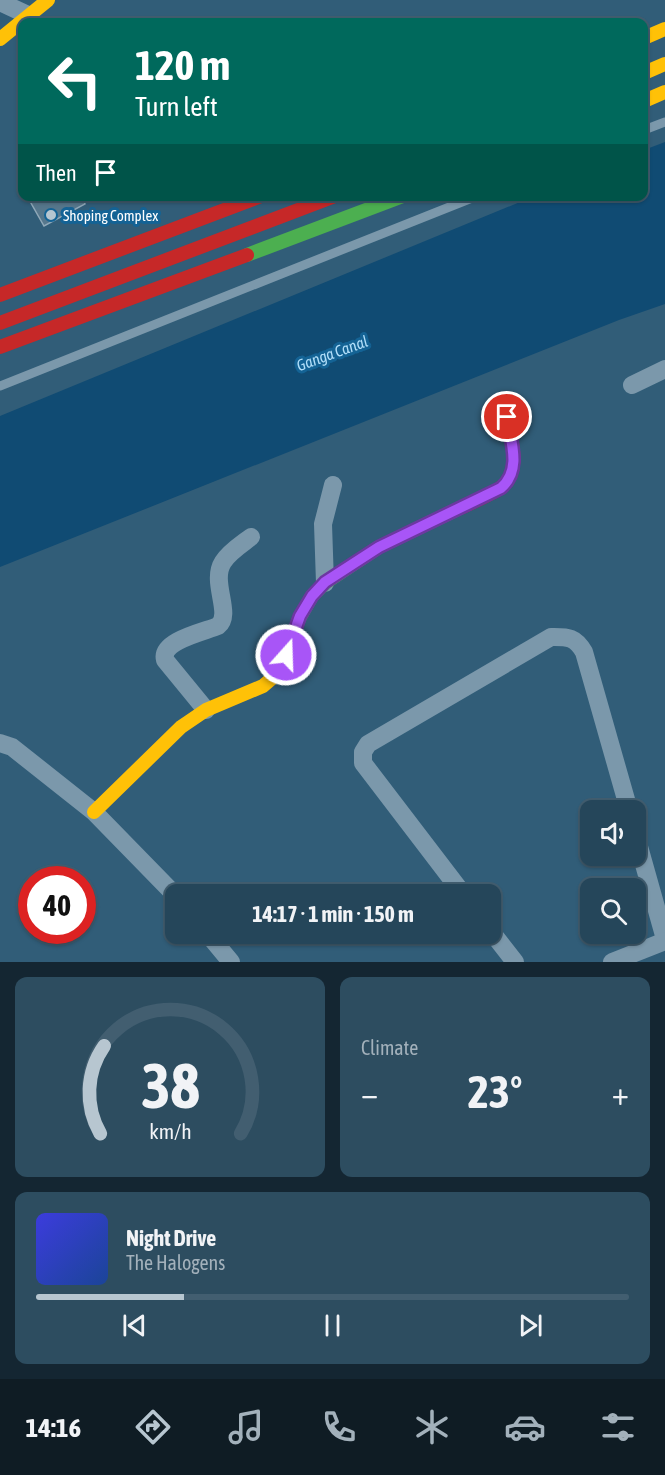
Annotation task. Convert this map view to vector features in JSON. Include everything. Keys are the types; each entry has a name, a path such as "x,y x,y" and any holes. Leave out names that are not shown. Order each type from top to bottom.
{"main road":[{"path":"27,18 48,0"},
{"path":"0,39 18,25"},
{"path":"648,36 665,29"},
{"path":"648,71 665,64"},
{"path":"648,99 665,92"},
{"path":"0,295 248,201"},
{"path":"0,323 322,201"},
{"path":"0,347 390,201"},
{"path":"0,286 66,270"},
{"path":"94,812 181,727 206,710 263,686 277,674 300,616 312,596 325,582 379,547 501,488 509,481 514,460 507,417"}],"street":[{"path":"0,2 30,16"},
{"path":"632,385 665,369"},
{"path":"325,582 323,524 333,485"},
{"path":"206,710 165,660 164,654 166,648 173,643 223,622 224,615 218,582 219,570 231,552 252,537"},
{"path":"455,884 363,763 363,752 368,744 551,637 566,637 579,642 584,652 626,800"},
{"path":"0,743 12,747 94,812 165,885"},
{"path":"612,962 665,940 644,866"},
{"path":"216,944 231,962"},
{"path":"501,944 515,962"}],"lane":[{"path":"648,128 665,122"},
{"path":"0,386 464,201"}],"water":[{"name":"Ganga Canal","path":"665,142 665,304 619,320 0,567 0,416 522,201 648,201 648,148"}],"building":[{"name":"Shoping Complex","path":"30,201 84,201 85,204 44,226"}],"traffic: fast":[{"path":"247,255 390,201"},
{"path":"278,670 300,617 312,596 325,583 379,547 460,508"}],"traffic: slow":[{"path":"26,18 48,0"},
{"path":"0,39 18,24"},
{"path":"648,36 665,29"},
{"path":"648,71 665,64"},
{"path":"648,99 665,92"},
{"path":"94,812 181,727 206,710 263,686 277,674 278,670"}],"traffic: jam":[{"path":"0,295 248,201"},
{"path":"0,323 322,201"},
{"path":"0,347 247,255"},
{"path":"460,508 499,489 511,475 514,456 507,417"}],"place":[{"name":"Shoping Complex","path":"51,215"}],"route":[{"path":"286,655 300,616 312,596 325,582 379,547 501,488 509,481 513,473 514,460 507,417"}]}
